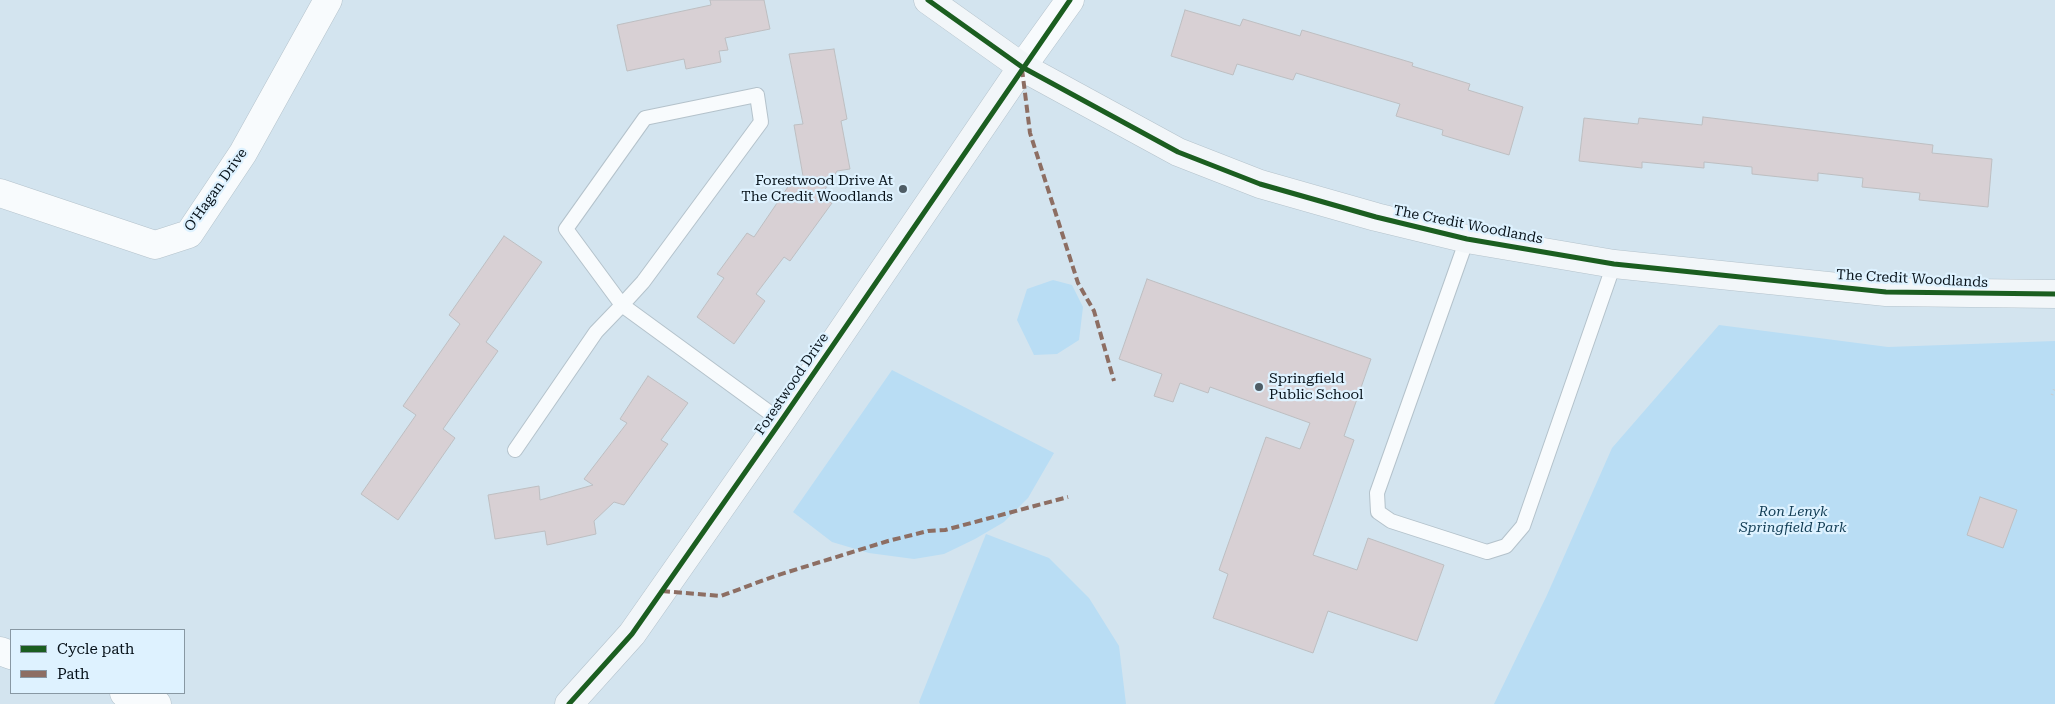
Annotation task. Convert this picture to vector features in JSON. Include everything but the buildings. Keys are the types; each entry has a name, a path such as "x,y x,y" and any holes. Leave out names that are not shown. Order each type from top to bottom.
{"street":[{"name":"O'Hagan Drive","path":"0,193 155,245 189,234 243,153 328,0"},
{"name":"The Credit Woodlands","path":"928,0 1022,67 1178,152 1260,184 1376,217 1467,239 1614,264 1886,292 2055,294"},
{"path":"1022,67 1070,0"},
{"name":"Forestwood Drive","path":"569,704 632,634 781,421 1022,67"},
{"path":"127,694 157,704"}],"lane":[{"path":"515,450 596,332 622,305 643,282 761,122 757,95 645,118 566,229 622,305 781,421"},
{"path":"1467,239 1377,493 1378,512 1391,521 1488,552 1506,546 1523,526 1614,264"}],"path":[{"path":"2052,394 2055,388"}],"green space":[{"path":"1053,280 1072,285 1083,307 1079,340 1057,354 1034,355 1017,320 1027,289"},
{"name":"Ron Lenyk Springfield Park","path":"1719,325 1888,347 2055,341 2055,704 1494,704 1547,595 1612,448"},
{"path":"892,370 1054,453 1028,498 1004,522 944,554 914,559 869,553 832,542 793,512"},
{"path":"986,534 1049,558 1089,598 1119,646 1126,704 920,704 919,702"}],"marked path":[{"path":"1022,69 1030,133 1078,283 1094,311 1114,381"},
{"path":"662,591 721,596 775,576 888,541 928,531 945,530 1068,497"}],"cycle path":[{"path":"928,0 1022,67 1178,152 1260,184 1376,217 1467,239 1614,264 1886,292 2055,294"},
{"path":"569,704 632,634 781,421 1070,0"}],"place":[{"name":"Forestwood Drive At The Credit Woodlands","path":"903,189"},
{"name":"Springfield Public School","path":"1259,387"}]}
